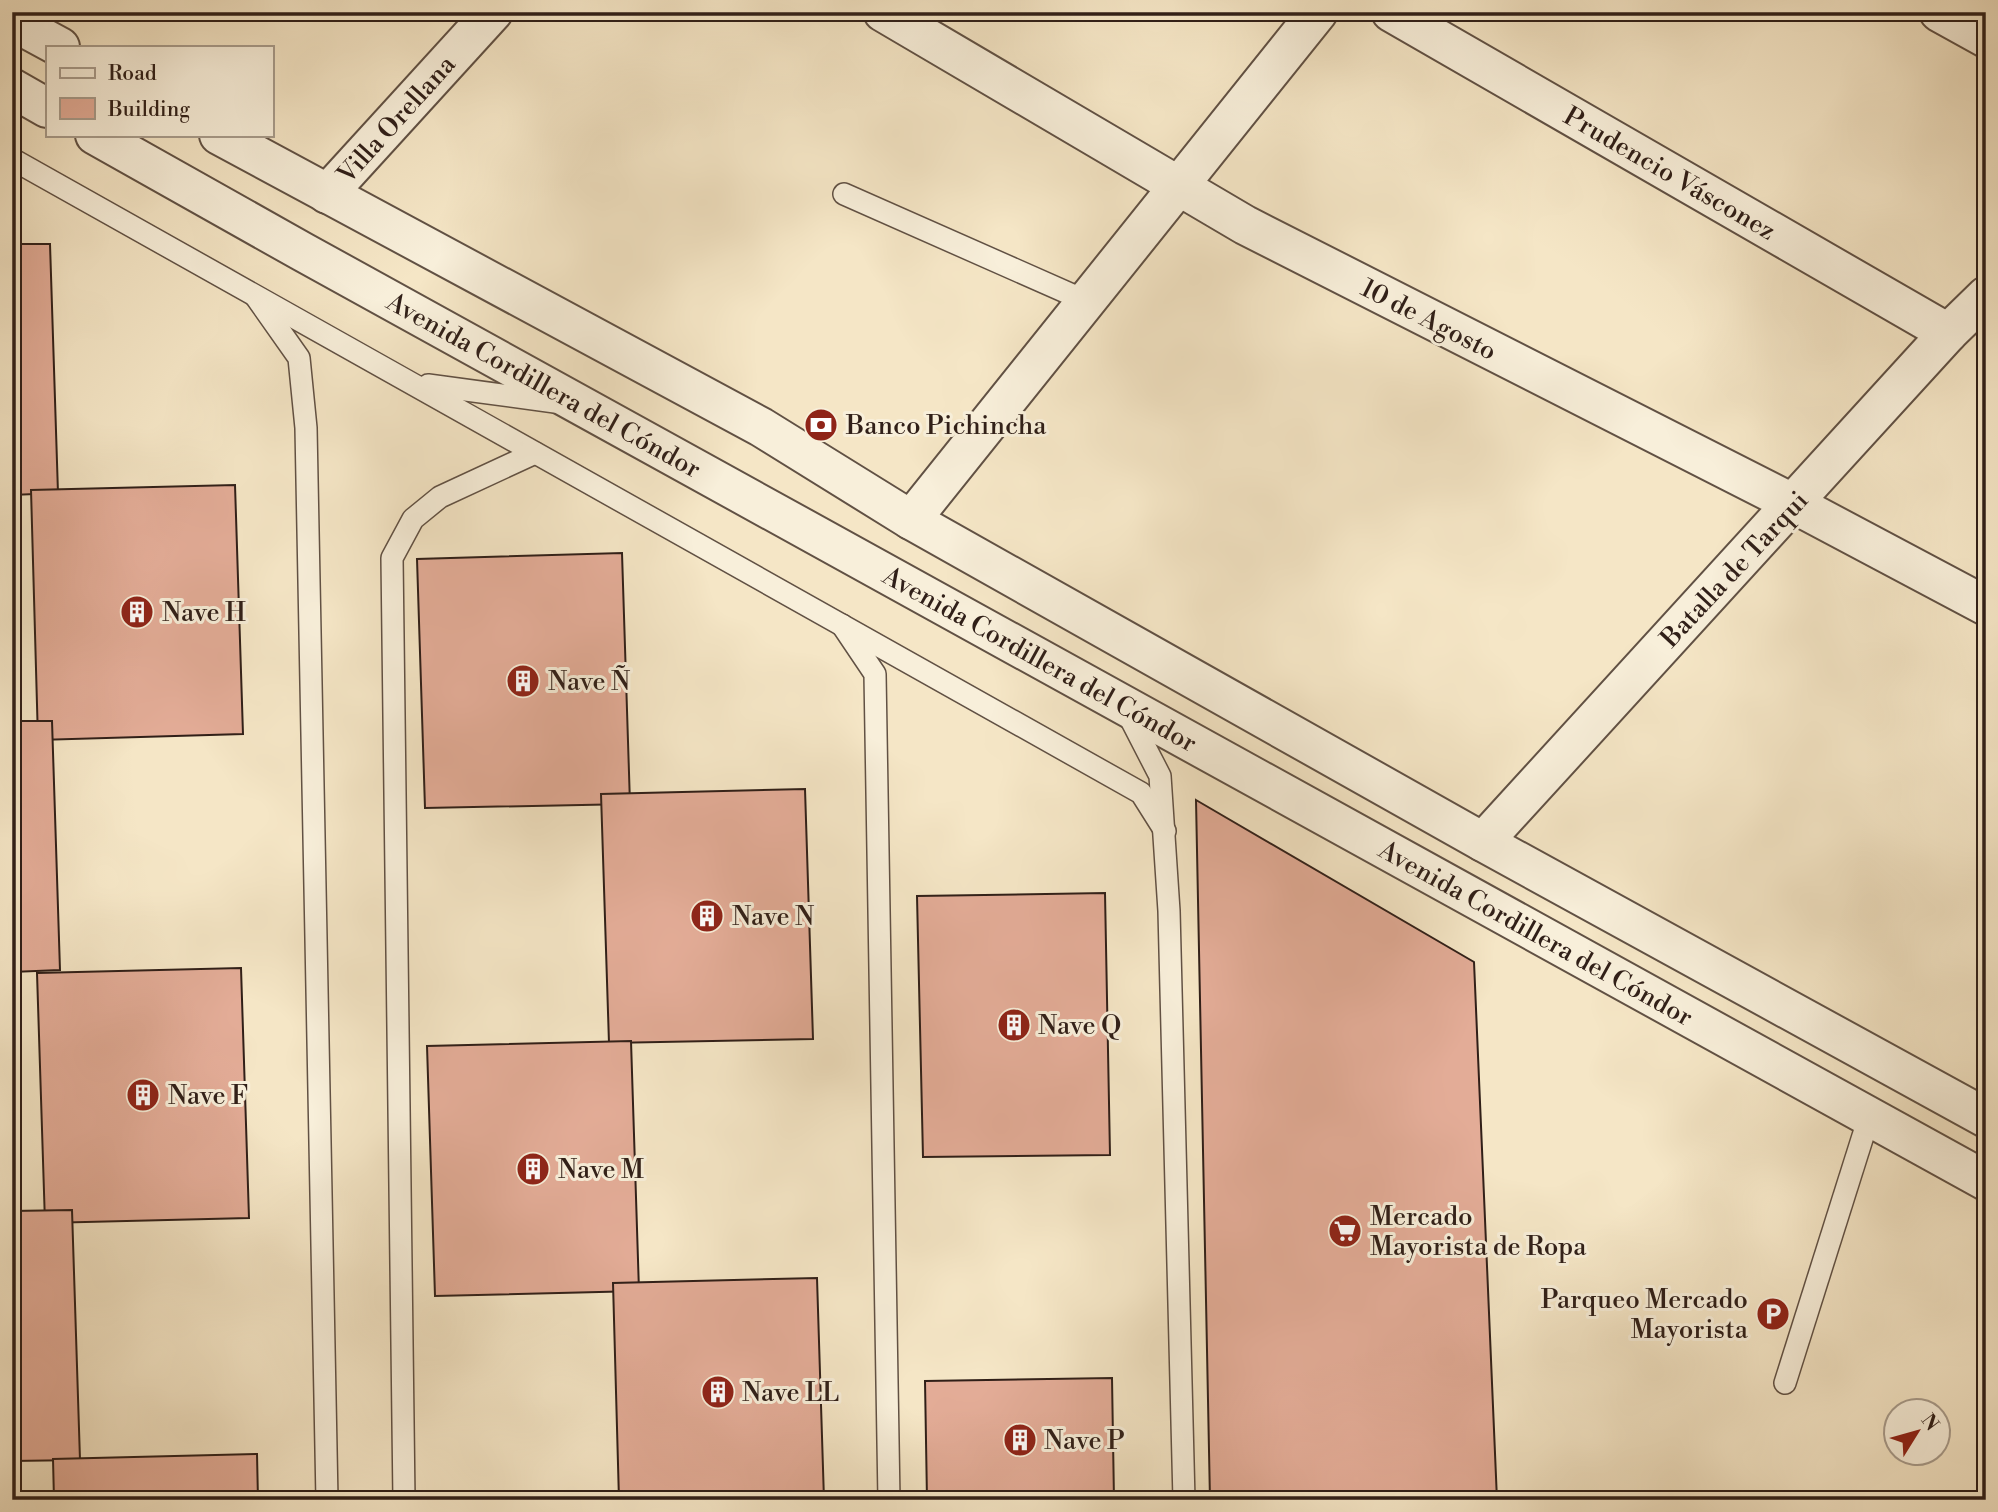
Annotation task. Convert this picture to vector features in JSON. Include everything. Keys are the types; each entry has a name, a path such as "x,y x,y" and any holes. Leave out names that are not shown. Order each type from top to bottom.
{"street":[{"name":"Villa Orellana","path":"327,194 493,12"},
{"name":"10 de Agosto","path":"883,12 1245,225 1794,504 1986,606"},
{"path":"911,520 1318,12"},
{"name":"Prudencio Vásconez","path":"1391,12 1948,333"},
{"path":"1938,12 1986,38"},
{"path":"12,21 58,46"},
{"path":"12,88 46,106"},
{"name":"Avenida Cordillera del Cóndor","path":"97,136 303,253 1986,1181"},
{"name":"Avenida Cordillera del Cóndor","path":"221,136 761,427 911,520 1483,842 1986,1118"},
{"name":"Batalla de Tarqui","path":"1483,842 1948,333 1986,296"}],"lane":[{"path":"12,159 839,621 1141,793 1165,831"},
{"path":"844,194 1086,301"},
{"path":"253,293 299,358 306,428 327,1500"},
{"path":"415,383 581,405"},
{"path":"404,1500 392,558 414,519 440,497 535,453"},
{"path":"839,621 875,674 890,1500"},
{"path":"1123,705 1160,776 1165,831 1184,1500"},
{"path":"1785,1382 1869,1117"}],"building":[{"path":"12,244 50,244 58,493 12,495"},
{"name":"Nave H","path":"235,485 243,734 38,740 31,490"},
{"name":"Nave Ñ","path":"622,553 630,804 425,808 417,559"},
{"path":"12,721 52,721 60,970 12,972"},
{"name":"Nave N","path":"805,789 813,1039 609,1043 601,794"},
{"name":"Mercado Mayorista de Ropa","path":"1196,800 1474,962 1497,1500 1210,1500"},
{"name":"Nave Q","path":"1105,893 1110,1155 923,1157 917,896"},
{"name":"Nave F","path":"241,968 249,1218 45,1223 37,973"},
{"name":"Nave M","path":"631,1041 639,1291 435,1296 427,1046"},
{"path":"72,1210 80,1460 12,1461 12,1211"},
{"name":"Nave LL","path":"817,1278 824,1500 619,1500 613,1283"},
{"name":"Nave P","path":"1112,1378 1114,1500 927,1500 925,1381"},
{"path":"257,1454 258,1500 54,1500 53,1459"}],"place":[{"name":"Banco Pichincha","path":"821,425"},
{"name":"Nave H","path":"137,612"},
{"name":"Nave Ñ","path":"523,681"},
{"name":"Nave N","path":"707,916"},
{"name":"Nave Q","path":"1014,1025"},
{"name":"Nave F","path":"143,1095"},
{"name":"Nave M","path":"533,1169"},
{"name":"Mercado Mayorista de Ropa","path":"1345,1231"},
{"name":"Parqueo Mercado Mayorista","path":"1773,1314"},
{"name":"Nave LL","path":"718,1392"},
{"name":"Nave P","path":"1020,1440"}]}
